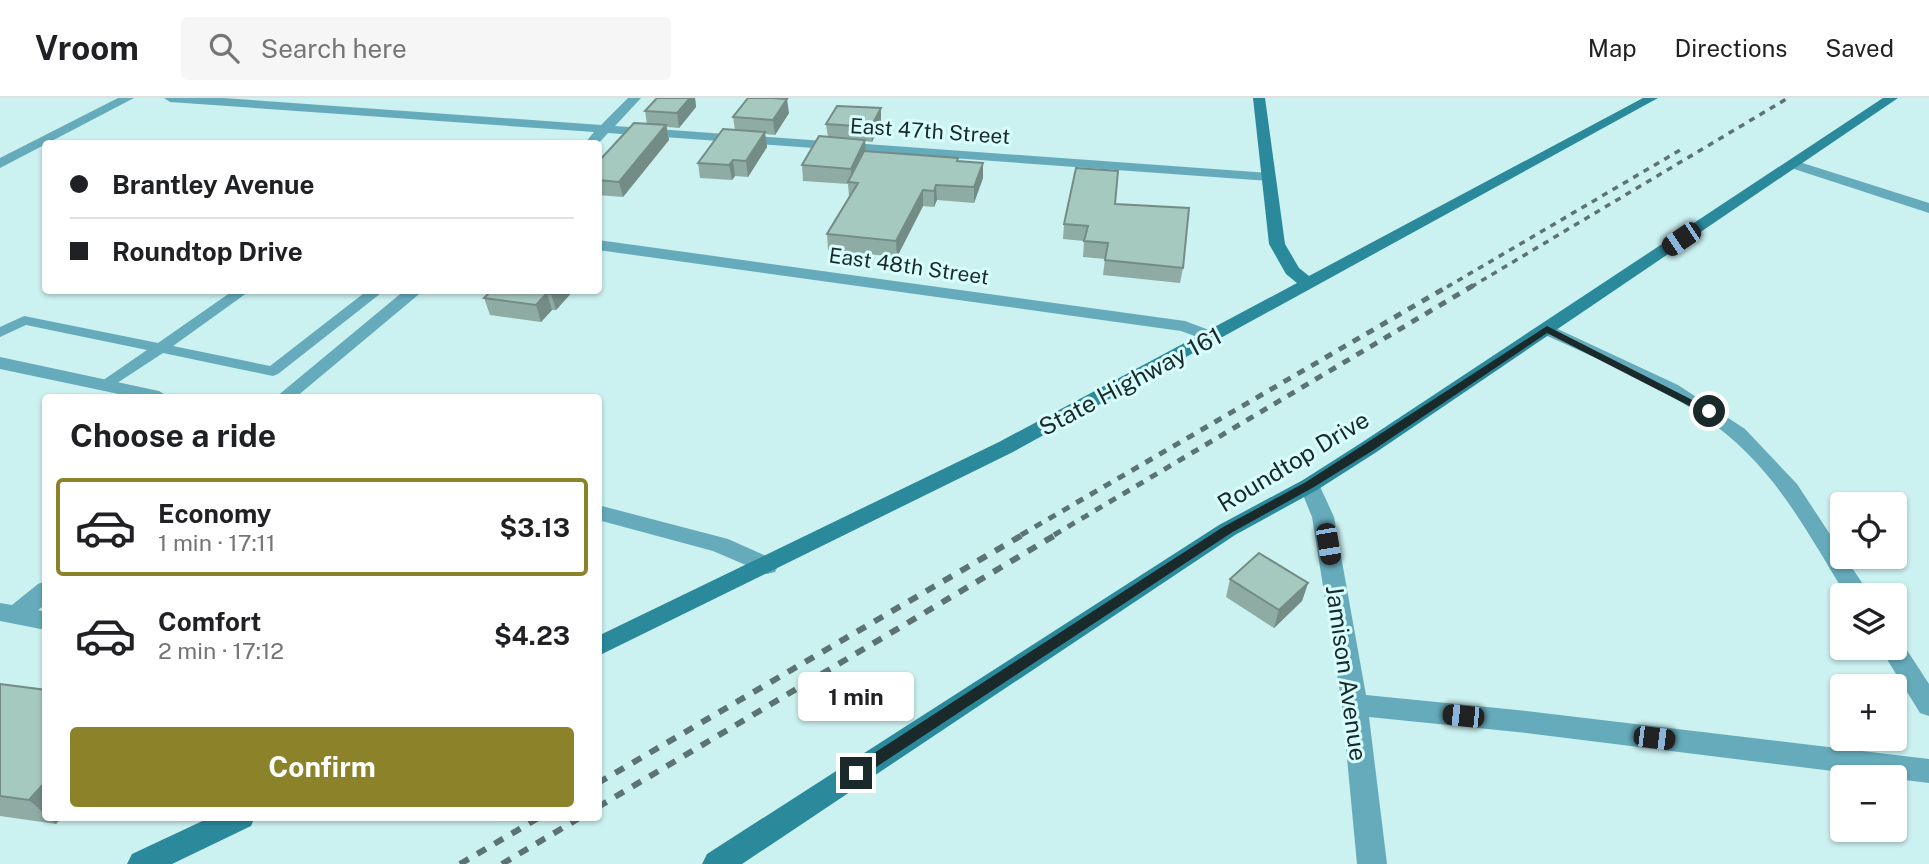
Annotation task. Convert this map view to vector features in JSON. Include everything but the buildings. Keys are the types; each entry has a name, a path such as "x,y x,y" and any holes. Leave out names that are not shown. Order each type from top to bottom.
{"street":[{"path":"47,140 128,98"},
{"name":"East 47th Street","path":"170,98 1269,177"},
{"path":"594,140 635,98"},
{"path":"1259,98 1277,244 1292,271 1308,284"},
{"name":"State Highway 161","path":"602,645 1018,440 1653,98"},
{"name":"Roundtop Drive","path":"717,864 1227,530 1310,485 1892,98"},
{"path":"0,164 42,142"},
{"path":"1793,164 1929,208"},
{"name":"East 48th Street","path":"602,246 1185,326 1211,337"},
{"path":"289,394 411,294"},
{"path":"1547,329 1680,395 1739,433 1773,469 1850,583"},
{"path":"0,363 144,394"},
{"name":"Jamison Avenue","path":"1310,485 1323,517 1355,705 1372,864"},
{"path":"602,513 720,545 767,566"},
{"path":"9,613 42,592"},
{"path":"9,613 42,620"},
{"path":"1900,660 1929,705"},
{"path":"1355,705 1531,723 1929,771"},
{"path":"142,864 233,821"}],"lane":[{"path":"105,386 238,294"},
{"path":"0,333 24,320 274,371 373,294"}],"railway":[{"path":"1471,287 1788,98"},
{"path":"1447,287 1682,149"},
{"path":"1021,535 1450,285"},
{"path":"1054,535 1474,285"},
{"path":"602,781 1024,534"},
{"path":"602,805 1057,534"},
{"path":"460,864 533,821"},
{"path":"502,864 574,821"}],"route":[{"path":"856,773 1227,530 1310,485 1547,329 1709,411"}]}
